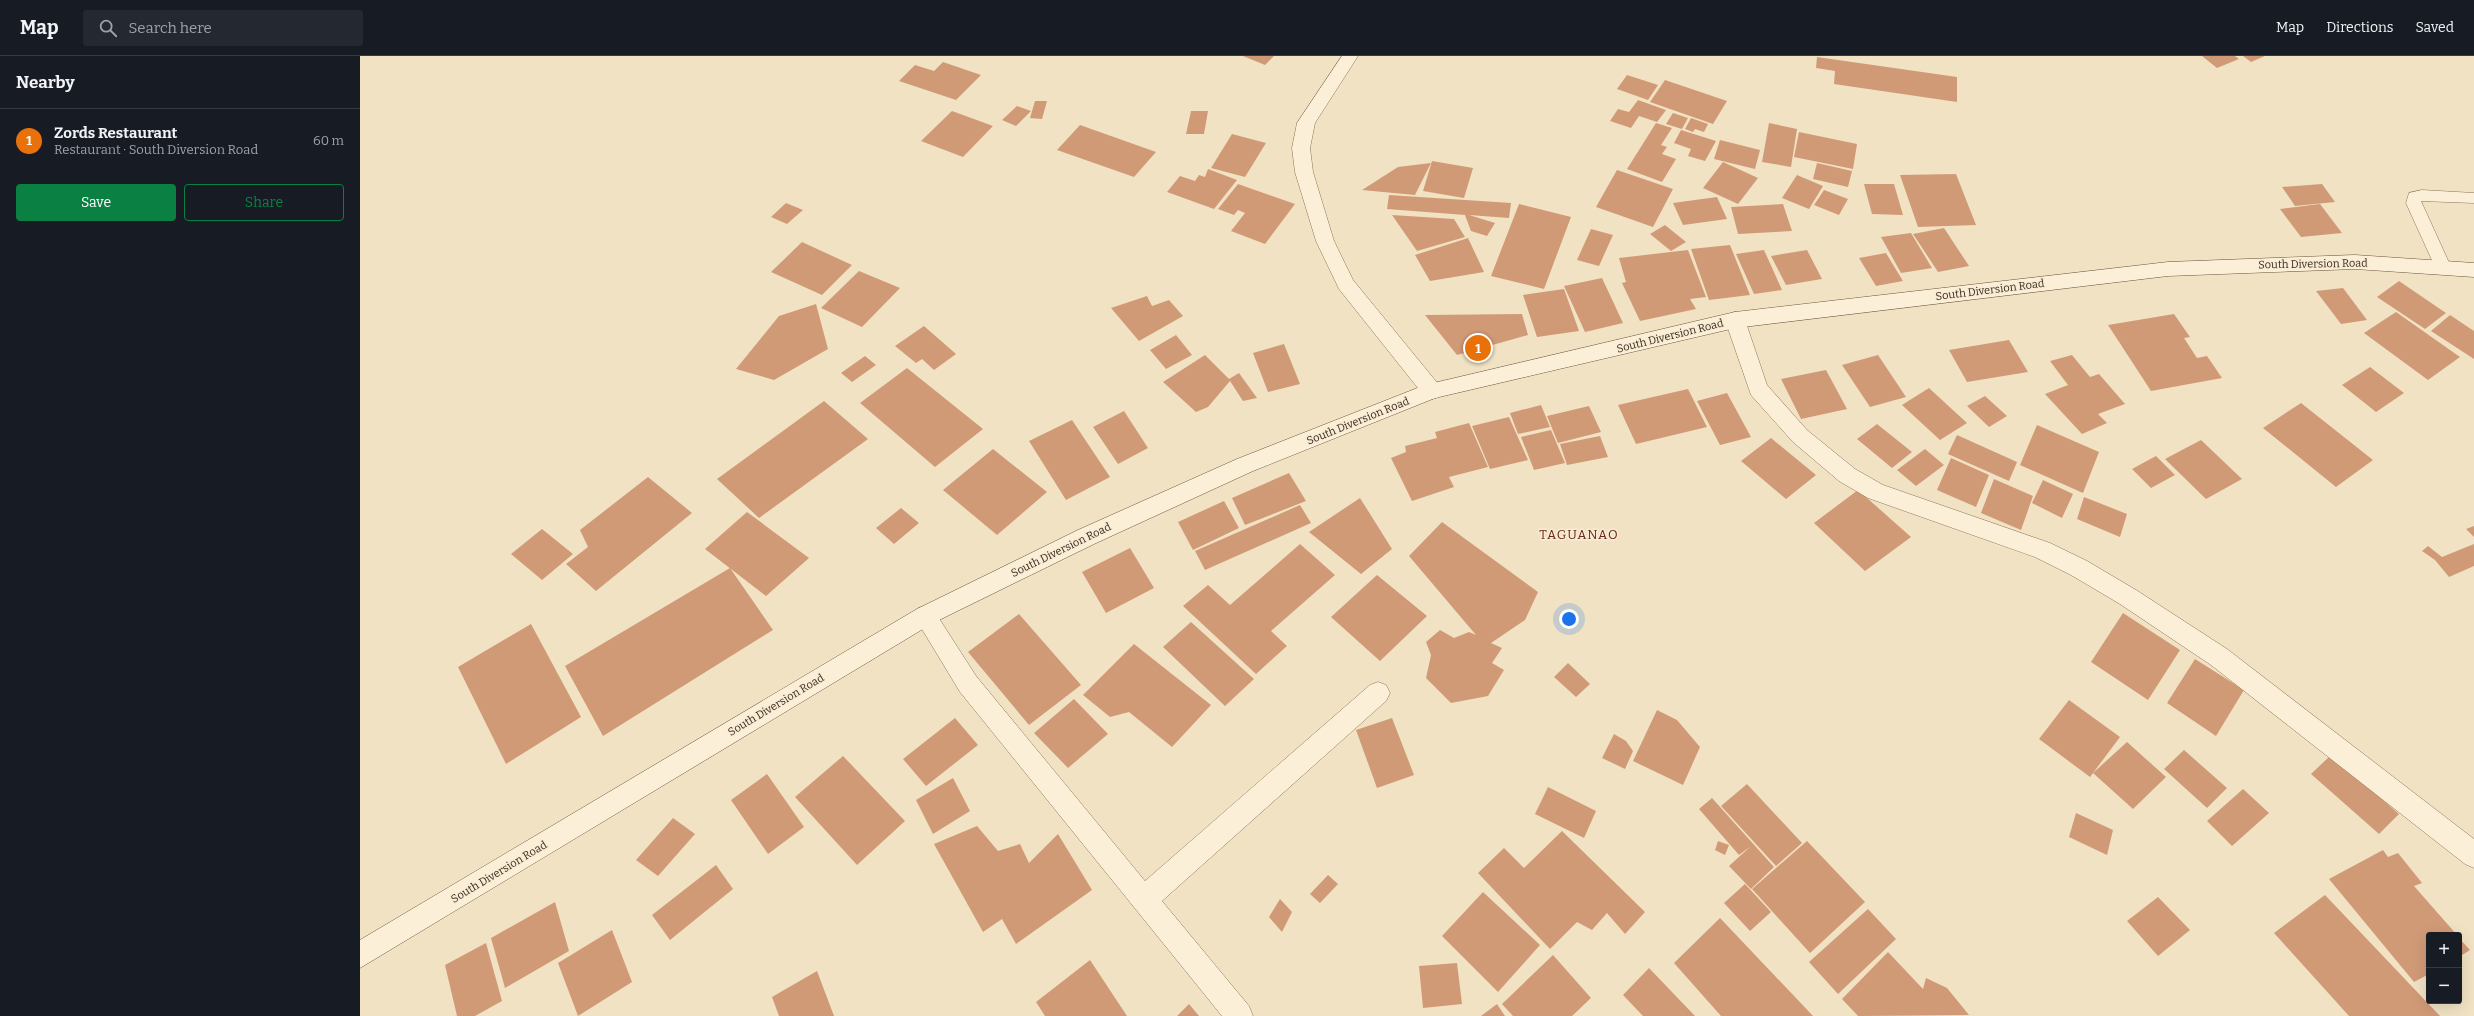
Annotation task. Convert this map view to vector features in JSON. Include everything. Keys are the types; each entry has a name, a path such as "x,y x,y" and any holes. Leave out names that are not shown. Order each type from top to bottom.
{"main road":[{"path":"1350,56 1306,122 1301,148 1304,172 1325,241 1346,284 1432,391"},
{"name":"South Diversion Road","path":"360,955 924,616 1086,537 1245,465 1432,391 1734,320 2168,268 2355,262 2474,270"},
{"path":"1734,320 1758,389 1800,436 1847,475 1876,492 2042,550 2079,568 2128,597 2219,657 2474,856"},
{"path":"924,616 968,684 1239,1016"},
{"path":"1144,899 1378,693"}],"lane":[{"path":"2442,267 2413,203 2414,197 2422,195 2474,198"}],"building":[{"path":"1243,56 1274,56 1265,65"},
{"path":"2202,56 2235,56 2239,59 2217,68"},
{"path":"2243,56 2265,56 2251,62"},
{"path":"1817,57 1957,77 1957,102 1834,84 1835,71 1816,68"},
{"path":"943,62 981,75 956,100 899,81 915,65 934,71"},
{"path":"1627,75 1658,85 1648,100 1617,89"},
{"path":"1665,80 1727,101 1713,124 1650,102"},
{"path":"1638,100 1666,110 1657,122 1639,116 1631,128 1610,121 1618,109 1629,112"},
{"path":"1035,101 1047,101 1042,119 1030,118"},
{"path":"1017,106 1031,111 1016,126 1002,120"},
{"path":"952,111 993,126 963,157 921,141"},
{"path":"1191,111 1208,111 1204,134 1186,134"},
{"path":"1673,113 1688,118 1682,129 1666,124"},
{"path":"1691,118 1708,124 1704,132 1695,129 1693,132 1685,129"},
{"path":"1656,123 1672,128 1661,145 1667,147 1662,154 1676,159 1662,182 1627,169"},
{"path":"1769,123 1797,129 1791,167 1762,162"},
{"path":"1080,125 1156,152 1134,177 1057,150"},
{"path":"1681,130 1716,141 1705,161 1688,156 1691,149 1674,143"},
{"path":"1799,132 1857,144 1853,169 1794,157"},
{"path":"1232,134 1266,143 1245,177 1211,168"},
{"path":"1720,140 1760,150 1755,169 1714,159"},
{"path":"1432,161 1473,168 1464,198 1423,191"},
{"path":"1723,162 1758,178 1738,204 1703,188"},
{"path":"1431,163 1415,195 1362,190 1398,167"},
{"path":"1817,163 1852,171 1848,187 1813,179"},
{"path":"1208,169 1237,180 1214,209 1167,192 1180,176 1195,181 1199,175 1205,177"},
{"path":"1617,170 1673,189 1653,227 1596,207"},
{"path":"1956,174 1976,225 1918,227 1900,175"},
{"path":"1797,175 1823,186 1809,209 1782,198"},
{"path":"1238,184 1295,204 1265,244 1231,231 1245,213 1238,210 1234,215 1218,209"},
{"path":"1864,184 1894,184 1903,215 1872,214"},
{"path":"2322,184 2335,202 2295,206 2282,187"},
{"path":"1824,190 1848,199 1839,215 1814,205"},
{"path":"1389,195 1511,203 1509,218 1469,215 1495,223 1487,236 1471,231 1465,215 1387,209"},
{"path":"1717,197 1727,219 1683,225 1673,203"},
{"path":"786,203 803,210 787,224 771,217"},
{"path":"1519,204 1571,217 1544,289 1491,276"},
{"path":"1783,204 1792,231 1738,234 1731,207"},
{"path":"2320,204 2342,233 2301,237 2280,209"},
{"path":"1392,215 1454,219 1465,237 1417,251"},
{"path":"1665,225 1686,242 1671,251 1650,234"},
{"path":"1944,228 1969,266 1938,272 1913,234"},
{"path":"1591,229 1613,235 1599,266 1577,260"},
{"path":"1911,233 1932,268 1901,273 1881,237"},
{"path":"1468,238 1484,272 1430,281 1415,255"},
{"path":"802,242 852,265 822,295 771,272"},
{"path":"1730,245 1750,295 1709,300 1691,249"},
{"path":"1688,250 1706,297 1690,299 1696,309 1640,321 1622,283 1626,282 1619,258"},
{"path":"1764,250 1782,290 1754,294 1736,254"},
{"path":"1807,250 1822,279 1786,285 1771,256"},
{"path":"1886,253 1903,281 1876,286 1859,258"},
{"path":"859,271 900,288 862,327 821,308"},
{"path":"1602,278 1623,323 1585,332 1564,286"},
{"path":"2399,281 2446,313 2425,329 2377,297"},
{"path":"2343,288 2367,320 2341,324 2316,291"},
{"path":"1564,289 1579,331 1537,337 1523,295"},
{"path":"1147,296 1152,306 1169,300 1183,316 1139,341 1111,308"},
{"path":"816,304 828,349 774,380 736,369 779,316"},
{"path":"2396,312 2460,357 2428,380 2364,333"},
{"path":"1522,314 1528,335 1457,355 1425,315"},
{"path":"2174,314 2190,337 2184,338 2197,358 2207,356 2222,378 2151,391 2108,325"},
{"path":"2450,315 2474,331 2474,359 2431,331"},
{"path":"924,326 956,354 934,370 922,359 916,363 895,346"},
{"path":"1176,335 1192,355 1166,369 1150,350"},
{"path":"2009,340 2028,372 1967,382 1949,350"},
{"path":"1284,344 1300,384 1268,392 1253,353"},
{"path":"1205,355 1229,379 1239,373 1257,398 1243,401 1230,381 1208,407 1196,412 1163,382"},
{"path":"1878,355 1906,397 1870,407 1842,365"},
{"path":"2072,355 2090,377 2099,374 2125,404 2098,414 2107,423 2082,434 2045,394 2068,385 2050,361"},
{"path":"865,356 876,365 852,382 841,373"},
{"path":"2370,367 2404,393 2376,412 2342,385"},
{"path":"907,368 983,429 935,467 860,403"},
{"path":"1826,370 1847,409 1801,419 1781,379"},
{"path":"1929,388 1967,423 1940,440 1902,405"},
{"path":"1688,389 1707,427 1636,444 1618,405"},
{"path":"1727,393 1751,437 1720,445 1697,401"},
{"path":"1985,396 2007,416 1989,427 1967,406"},
{"path":"824,401 868,439 759,518 717,479"},
{"path":"2301,403 2373,460 2336,487 2263,428"},
{"path":"1541,405 1550,427 1518,434 1510,413"},
{"path":"1589,406 1601,432 1558,443 1547,416"},
{"path":"1124,411 1148,448 1118,464 1093,427"},
{"path":"1509,417 1528,460 1490,469 1472,426"},
{"path":"1072,420 1110,477 1066,500 1029,441"},
{"path":"1469,423 1488,467 1449,477 1454,487 1412,501 1391,458 1406,452 1405,446 1437,438 1435,432"},
{"path":"1877,424 1912,452 1892,468 1857,439"},
{"path":"2037,425 2099,452 2083,493 2020,465"},
{"path":"1551,430 1565,463 1534,470 1521,437"},
{"path":"1957,435 2017,462 2009,481 1948,454"},
{"path":"1600,436 1608,457 1567,465 1560,444"},
{"path":"1771,438 1816,475 1786,499 1741,461"},
{"path":"2201,440 2242,479 2206,499 2165,459"},
{"path":"993,449 1047,492 997,535 943,490"},
{"path":"1925,449 1944,465 1916,486 1897,470"},
{"path":"2156,456 2175,475 2151,488 2132,469"},
{"path":"1951,458 1989,475 1976,507 1937,490"},
{"path":"1289,473 1306,501 1245,525 1232,498"},
{"path":"648,477 692,513 596,591 566,564 588,547 580,530"},
{"path":"1994,479 2033,496 2021,530 1981,513"},
{"path":"2043,480 2073,494 2062,518 2032,503"},
{"path":"1858,490 1911,537 1865,571 1814,523"},
{"path":"2084,497 2127,514 2120,537 2077,519"},
{"path":"1360,498 1392,549 1361,574 1309,532"},
{"path":"1224,501 1239,528 1193,550 1178,522"},
{"path":"1300,505 1311,523 1205,570 1195,551"},
{"path":"901,508 919,523 894,544 876,528"},
{"path":"747,512 809,558 766,596 705,549"},
{"path":"1442,522 1538,592 1525,620 1491,643 1502,648 1492,663 1504,670 1488,696 1451,703 1426,678 1431,655 1426,642 1440,630 1454,638 1469,632 1476,635 1409,556"},
{"path":"2474,526 2474,537 2466,529"},
{"path":"542,529 573,554 542,580 511,554"},
{"path":"1300,544 1335,575 1271,631 1287,646 1256,674 1183,606 1208,585 1230,605"},
{"path":"2474,544 2474,566 2449,577 2435,560 2422,551 2428,546 2442,557"},
{"path":"1130,548 1154,588 1106,613 1082,572"},
{"path":"730,568 773,630 603,736 565,666"},
{"path":"1377,575 1427,616 1380,661 1331,617"},
{"path":"2123,613 2180,650 2148,700 2091,662"},
{"path":"1019,614 1081,685 1029,725 968,652"},
{"path":"1191,622 1254,679 1225,706 1163,647"},
{"path":"531,624 581,717 506,764 458,667"},
{"path":"1134,644 1211,705 1172,747 1129,712 1110,717 1083,695"},
{"path":"2195,659 2244,690 2216,736 2167,703"},
{"path":"1568,663 1590,684 1576,697 1554,677"},
{"path":"1074,699 1108,734 1068,768 1034,733"},
{"path":"2069,700 2120,737 2090,777 2039,739"},
{"path":"1657,710 1677,720 1700,747 1683,785 1633,761"},
{"path":"955,718 978,745 926,786 903,759"},
{"path":"1392,718 1414,775 1377,788 1356,730"},
{"path":"1614,734 1626,741 1633,751 1625,769 1602,758"},
{"path":"2127,742 2166,777 2133,809 2093,773"},
{"path":"2184,750 2227,788 2207,808 2164,769"},
{"path":"2331,755 2399,814 2379,834 2311,774"},
{"path":"843,756 905,821 857,865 795,797"},
{"path":"767,774 804,827 768,854 731,800"},
{"path":"953,778 970,811 933,834 916,800"},
{"path":"1747,784 1802,843 1776,866 1721,806"},
{"path":"1548,787 1596,811 1584,838 1535,814"},
{"path":"2243,789 2269,813 2232,846 2207,821"},
{"path":"1712,798 1774,867 1751,889 1729,866 1751,846 1739,855 1699,809"},
{"path":"2076,813 2113,830 2107,855 2069,837"},
{"path":"673,818 695,834 658,876 636,860"},
{"path":"977,826 998,851 1020,844 1029,863 1058,834 1092,890 1016,944 1002,919 983,932 934,844"},
{"path":"1562,831 1645,912 1625,934 1607,913 1592,930 1577,922 1550,949 1478,873 1504,848 1524,868"},
{"path":"1718,841 1729,845 1725,855 1715,850"},
{"path":"1807,841 1865,902 1810,953 1752,889"},
{"path":"2383,850 2388,857 2398,853 2422,883 2414,886 2454,932 2426,932 2426,976 2414,982 2329,879"},
{"path":"716,865 733,889 670,940 652,915"},
{"path":"1328,875 1338,884 1320,903 1310,894"},
{"path":"1745,884 1771,912 1750,931 1724,903"},
{"path":"1483,892 1540,945 1498,992 1442,936"},
{"path":"2325,895 2426,1001 2426,1004 2429,1004 2440,1016 2349,1016 2274,933"},
{"path":"2158,897 2190,930 2158,956 2127,921"},
{"path":"1280,899 1292,912 1282,932 1269,917"},
{"path":"555,902 569,951 505,988 491,938"},
{"path":"1868,909 1896,939 1838,994 1809,962"},
{"path":"1720,918 1813,1016 1721,1016 1674,963"},
{"path":"612,930 632,982 578,1016 558,963"},
{"path":"2462,941 2470,950 2462,955"},
{"path":"486,943 502,1001 475,1016 457,1016 445,965"},
{"path":"1888,952 1923,989 1926,978 1947,988 1969,1015 1858,1016 1842,999"},
{"path":"1553,955 1591,998 1572,1016 1513,1016 1502,1004"},
{"path":"1090,960 1127,1016 1045,1016 1036,1002"},
{"path":"1457,963 1462,1004 1423,1008 1419,966"},
{"path":"1649,968 1695,1016 1643,1016 1623,995"},
{"path":"817,971 834,1016 779,1016 772,997"},
{"path":"1189,1004 1199,1016 1177,1016"},
{"path":"1497,1004 1505,1016 1481,1016"}],"place":[{"name":"Zords Restaurant","path":"1478,348"}],"district":[{"name":"TAGUANAO","path":"1579,534"}]}
